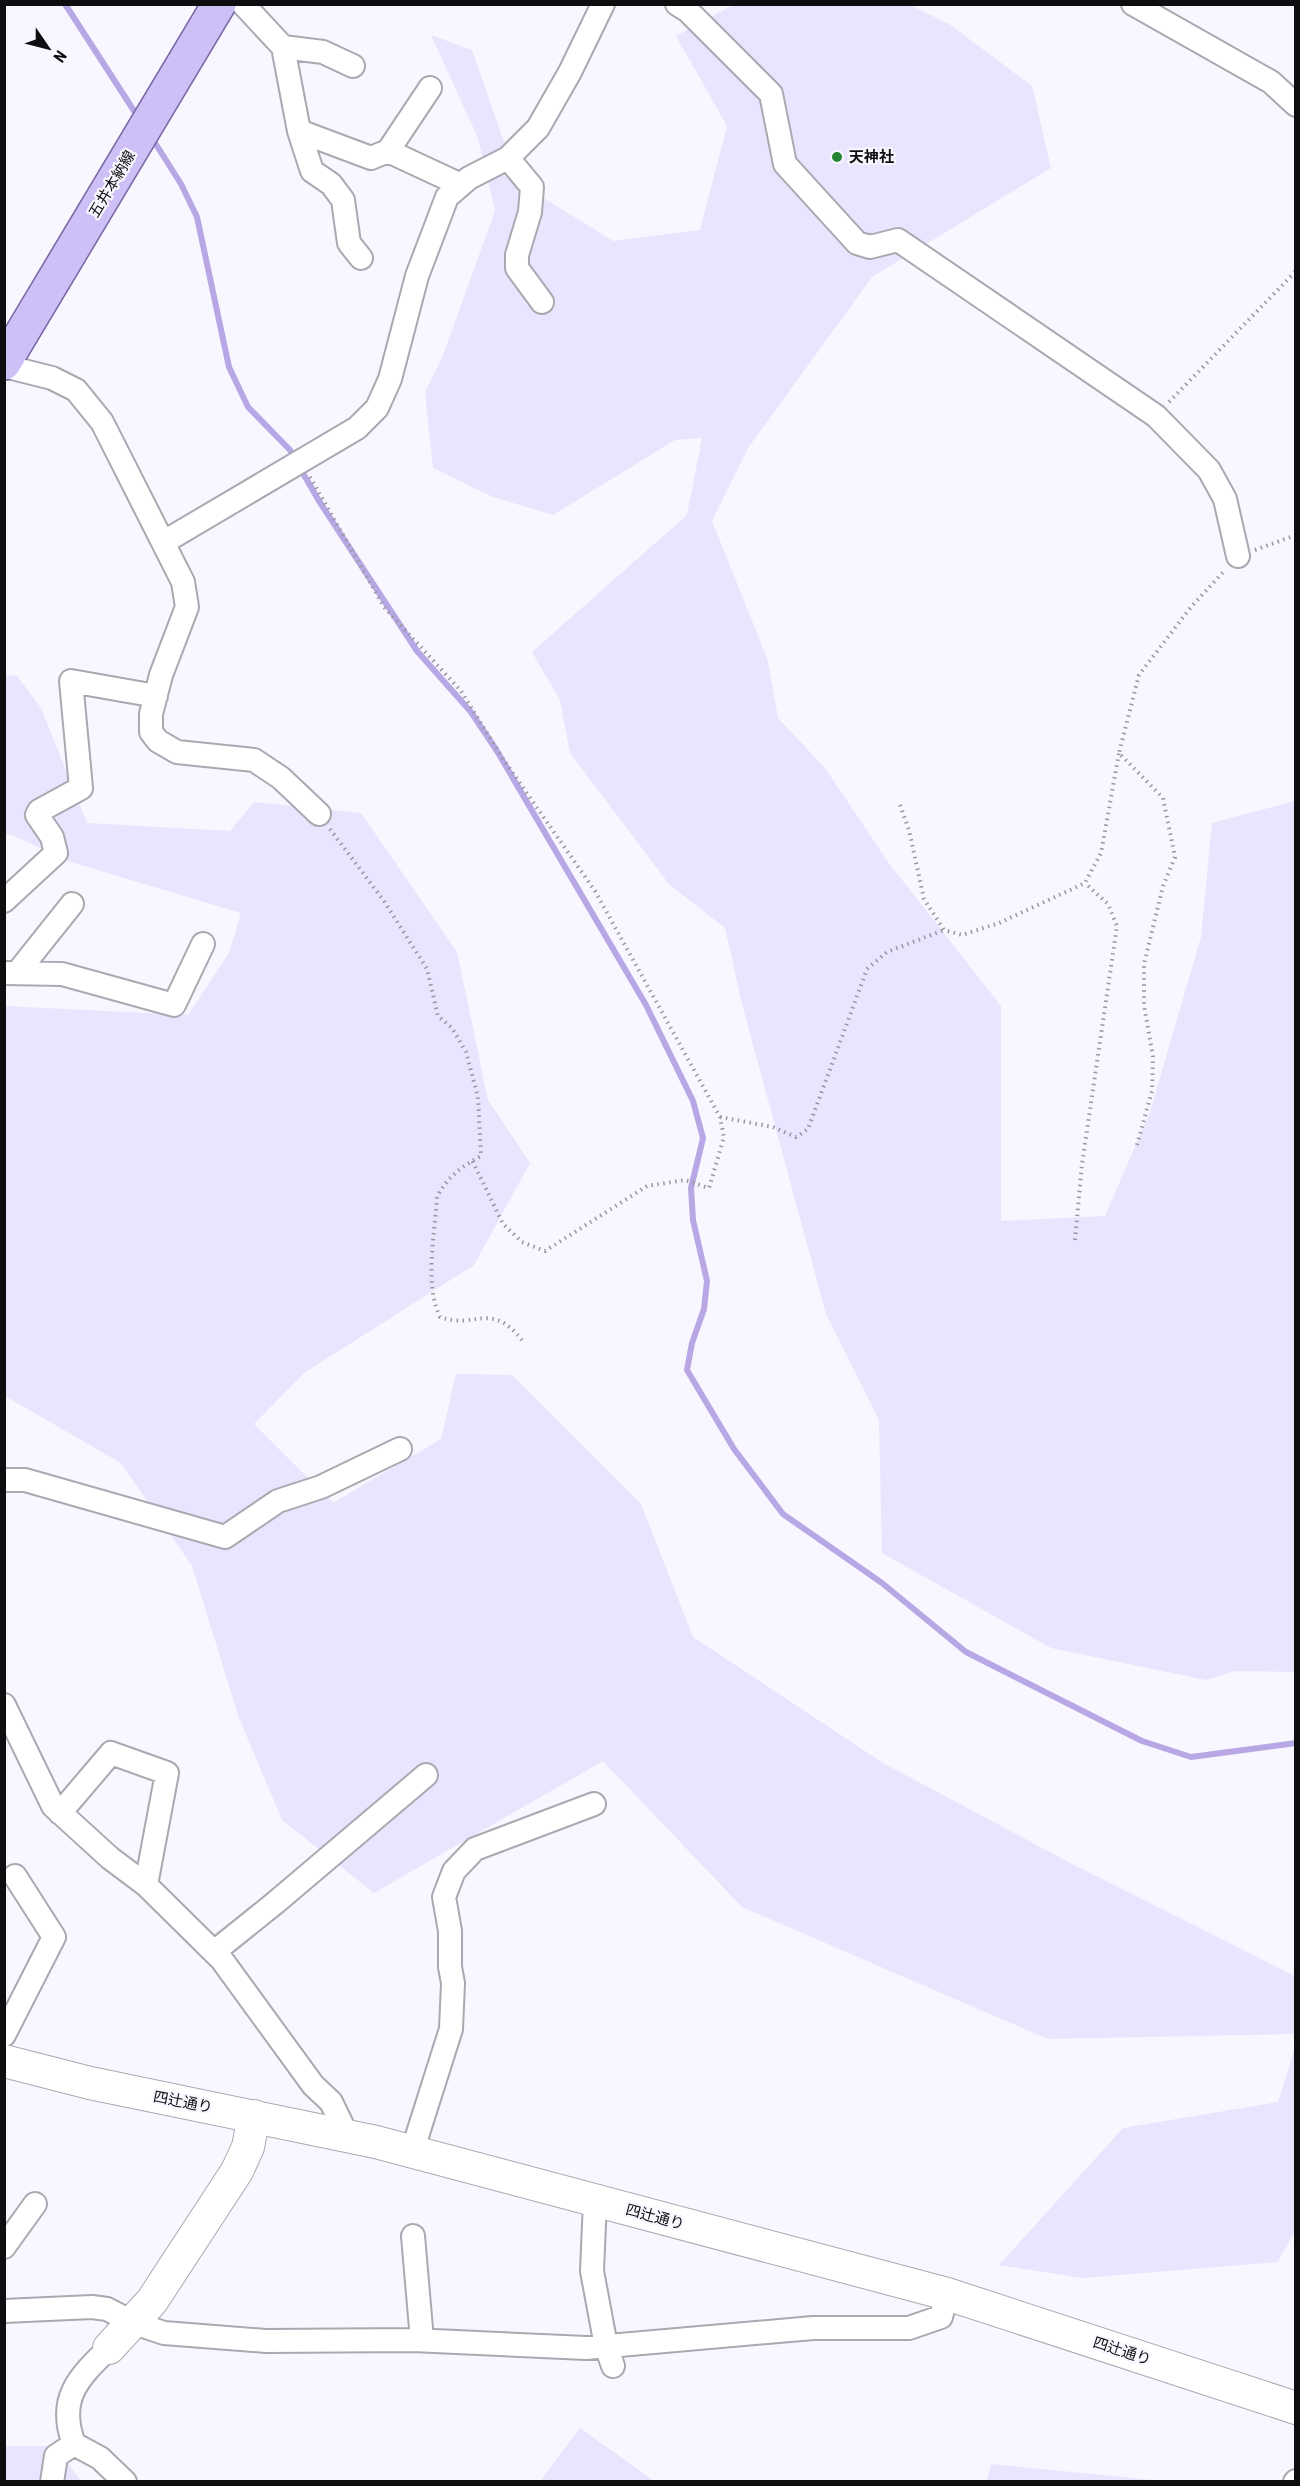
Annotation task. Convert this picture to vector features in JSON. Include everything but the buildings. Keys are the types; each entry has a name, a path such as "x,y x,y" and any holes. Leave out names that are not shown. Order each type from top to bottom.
{"main road":[{"name":"五井本納線","path":"4,364 219,4"}],"street":[{"path":"243,4 283,47 299,131 312,171 331,184 343,200 349,243 361,258"},
{"path":"164,542 357,428 377,408 390,380 417,276 447,197 469,178 508,158 538,128 603,4"},
{"path":"1133,4 1271,82 1296,105"},
{"path":"692,9 771,93 785,164 857,243 870,247 898,240 1156,416 1209,470 1226,499 1238,556"},
{"path":"283,47 323,52 353,66"},
{"path":"299,131 371,158 387,151 430,88"},
{"path":"387,151 461,185"},
{"path":"508,158 532,187 530,212 517,255 517,268 542,302"},
{"path":"4,364 51,378 76,390 102,422 183,582 187,607 161,675 152,714 151,732 158,741 177,752 254,760 281,778 319,814"},
{"path":"4,902 56,853 52,837 37,815 39,811 81,788 71,681 156,696"},
{"path":"11,973 72,904"},
{"path":"11,973 63,974 174,1005 203,944"},
{"path":"4,1480 25,1480 225,1537 278,1501 321,1487 400,1449"},
{"path":"4,1705 53,1806 110,1858 146,1885 214,1952 313,2085 331,2102 347,2135"},
{"path":"60,1813 111,1752 167,1773 146,1885"},
{"path":"214,1952 275,1904 426,1776"},
{"path":"412,2152 451,2029 453,1983 450,1967 450,1930 444,1897 454,1871 474,1850 594,1804"},
{"path":"4,2036 54,1937 15,1876"},
{"name":"四辻通り","path":"4,2061 90,2083 347,2135 947,2294 1296,2408"},
{"path":"125,2481 100,2458 74,2444 68,2417 69,2400 84,2372 134,2323 152,2301 243,2161 254,2116"},
{"path":"595,2201 592,2271 609,2356"},
{"path":"4,2247 36,2204"},
{"path":"413,2236 422,2340"},
{"path":"4,2311 92,2307 107,2309 134,2323 164,2333 266,2341 422,2340 586,2348 609,2356 813,2328 909,2328 941,2318 947,2294"},
{"path":"52,2481 56,2456 74,2444"}],"path":[{"path":"1156,416 1296,271"},
{"path":"309,456 306,468 334,522 384,607 461,691 503,759 595,891 720,1117 724,1137 710,1188 685,1180 647,1186 545,1251 522,1242 503,1224 472,1161"},
{"path":"720,1117 773,1127 796,1137 808,1130 867,969 887,952 944,930 962,935 999,923 1085,883 1101,853 1119,753 1139,675 1191,607 1238,556 1296,535"},
{"path":"1119,753 1163,798 1175,856 1163,886 1144,964 1144,1005 1153,1057 1152,1091 1137,1145"},
{"path":"900,805 909,830 924,899 944,930"},
{"path":"319,814 384,901 428,969 438,1016 452,1028 466,1052 478,1097 481,1156 452,1175 443,1185 437,1197 431,1284 435,1306 440,1317 451,1321 491,1317 505,1324 522,1340"},
{"path":"1075,1240 1082,1164 1117,926 1108,904 1085,883"}],"shaded area":[{"path":"733,5 910,5 949,24 1032,86 1051,168 872,277 748,448 712,521 767,658 778,718 825,768 888,862 1001,1006 1001,1221 1105,1216 1150,1112 1201,937 1212,823 1295,801 1295,1672 1235,1671 1206,1680 1051,1648 882,1553 879,1420 826,1314 742,1004 725,928 669,884 570,753 560,700 532,652 687,515 702,438 675,440 553,515 493,497 433,468 425,392 443,355 495,211 478,138 431,35 472,50 512,165 534,192 613,241 700,230 727,126 676,36"},
{"path":"5,675 17,676 41,708 87,823 230,831 254,802 361,813 457,952 488,1100 530,1163 474,1265 304,1373 254,1424 333,1503 441,1439 456,1374 512,1375 641,1504 693,1637 883,1763 1074,1865 1295,1976 1295,2034 1048,2039 742,1907 603,1761 374,1893 282,1820 239,1718 192,1566 121,1463 5,1396 4,1006 188,1015 229,953 241,913 71,862 12,835 5,834"},
{"path":"1295,2047 1295,2230 1278,2262 1083,2278 999,2265 1123,2128 1278,2102"},
{"path":"580,2428 654,2481 540,2481"},
{"path":"5,2446 55,2446 81,2481 5,2482"},
{"path":"991,2464 1163,2481 987,2481"}],"waterway":[{"path":"65,4 138,117"},
{"path":"152,138 181,184 197,217 229,367 248,407 290,450 295,459"},
{"path":"300,468 417,651 471,712 497,751 646,1005 693,1101 703,1138 691,1188 693,1220 707,1281 704,1309 692,1343 687,1370 734,1449 783,1514 882,1583 966,1652 1142,1741 1191,1757 1296,1743"}],"place":[{"name":"天神社","path":"837,157"}]}
